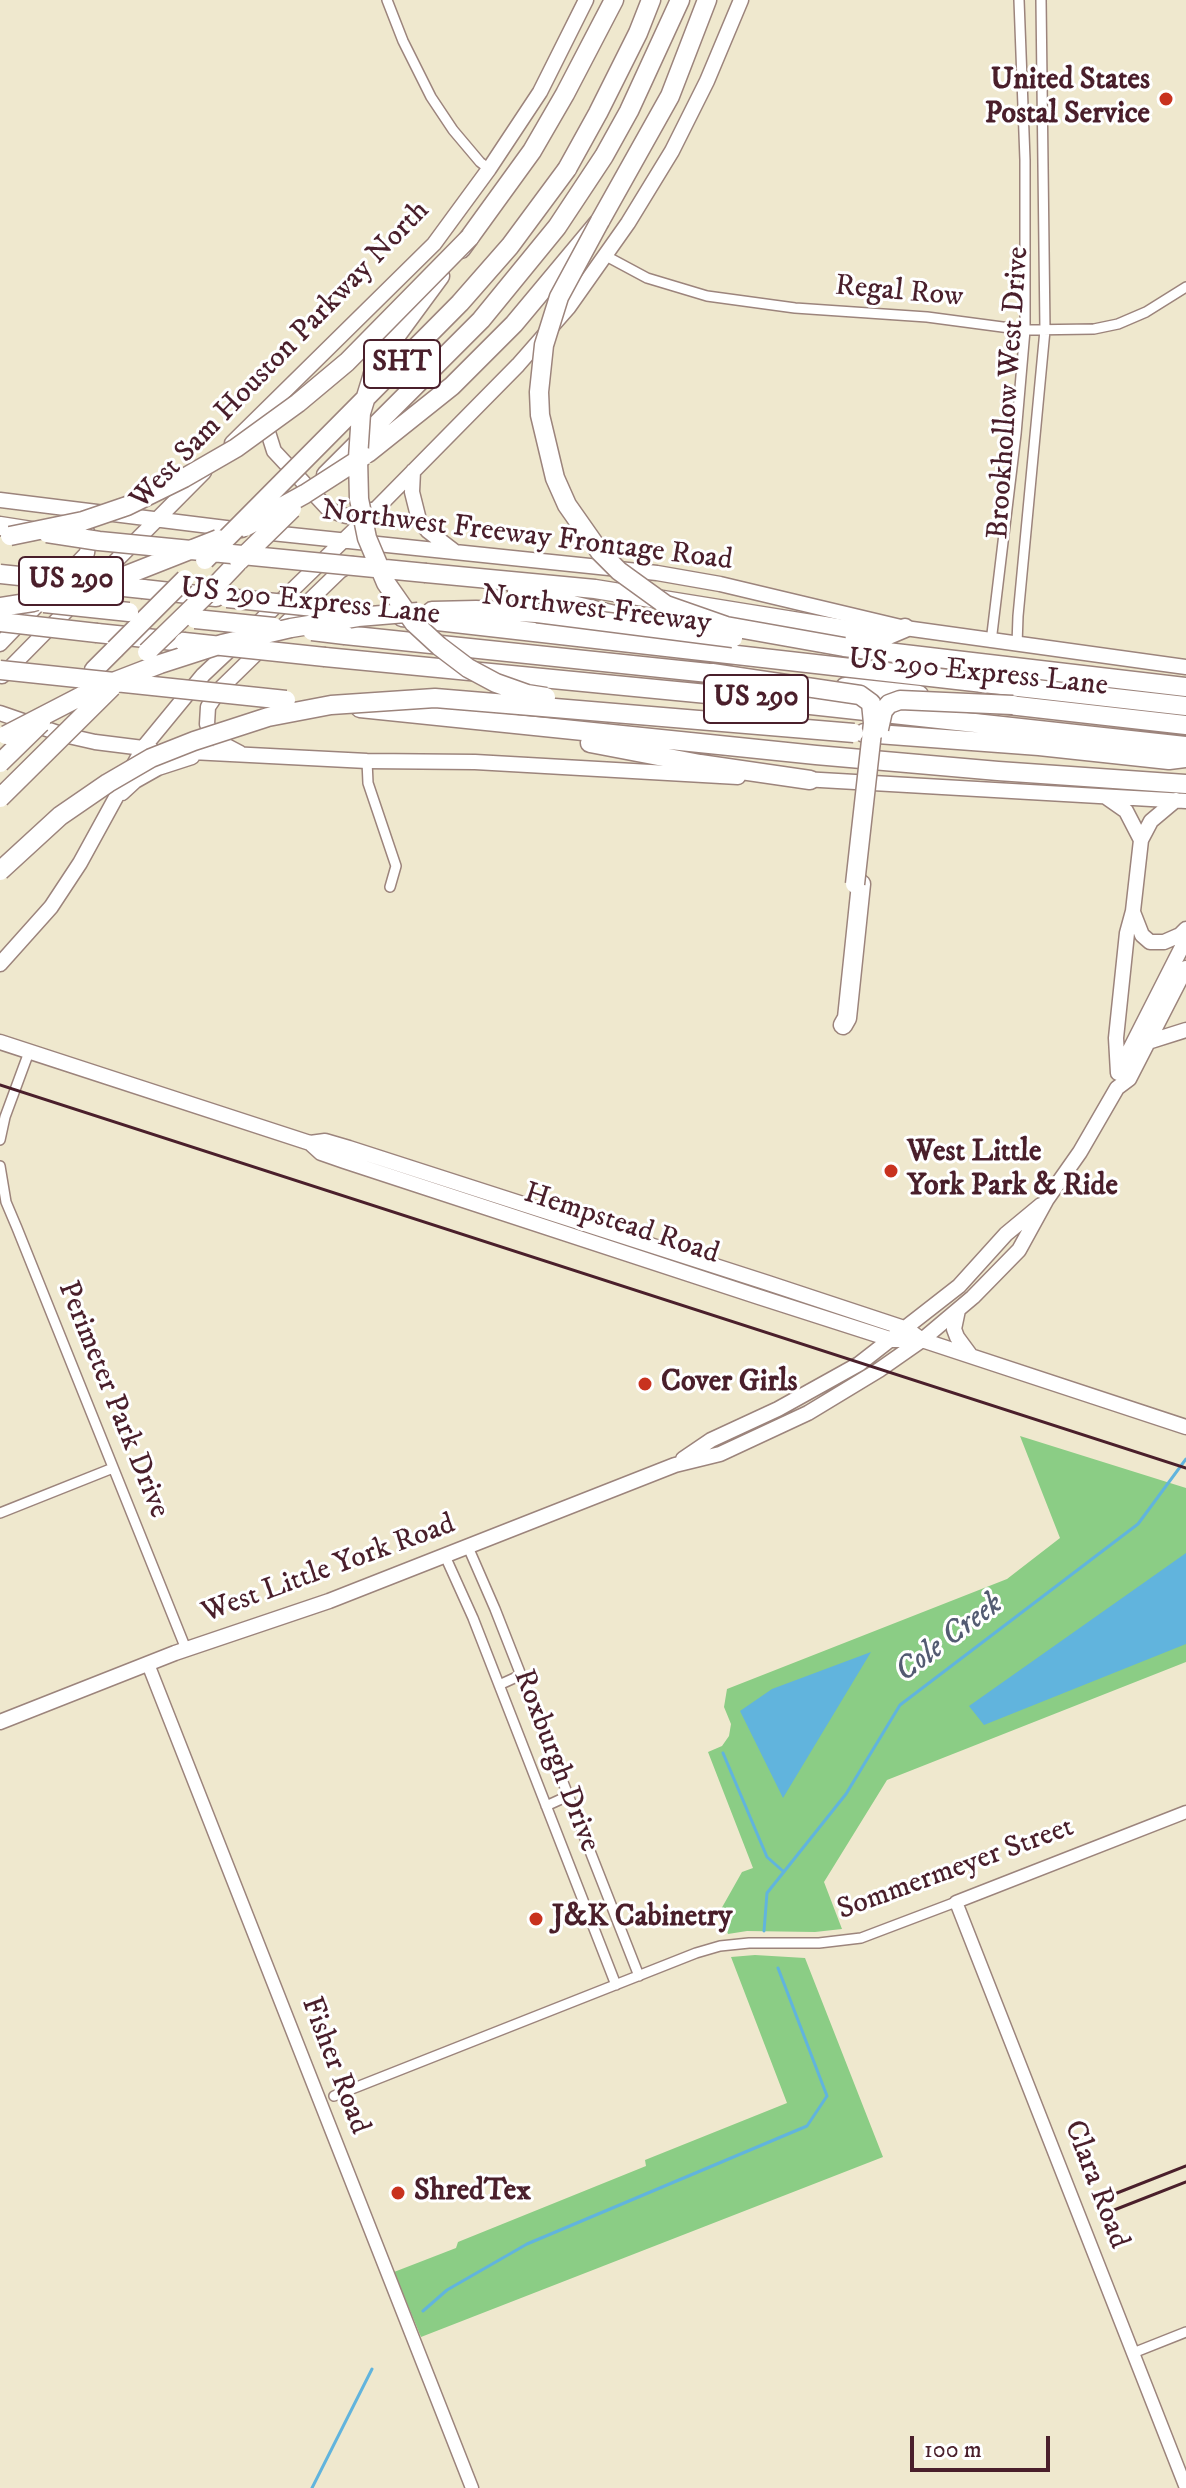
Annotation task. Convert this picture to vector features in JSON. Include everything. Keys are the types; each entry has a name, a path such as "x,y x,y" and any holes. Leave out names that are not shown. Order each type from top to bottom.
{"highway":[{"path":"614,0 532,151 390,344 373,374 361,413 359,499 367,538 386,583 414,623 439,646 468,668 496,683 527,694 643,716"},
{"name":"SHT","path":"0,763 429,336 510,246 567,169 605,100 651,0"},
{"name":"SHT","path":"0,798 468,333 526,267 584,188 637,96 680,0"},
{"path":"707,0 670,96 559,297 544,345 540,415 555,478 567,505 591,541 619,571 666,605 726,626 844,647"},
{"path":"0,607 33,602 119,578 172,559 251,524 336,474 409,423 452,386 514,324 600,221"},
{"path":"0,537 74,523 127,506 236,448 347,362 470,237"},
{"path":"0,526 99,541 276,558 488,587 550,599 813,665"},
{"name":"Northwest Freeway","path":"0,574 364,612 1186,706"},
{"path":"425,577 595,589 886,636 905,628"},
{"name":"US 290 Express Lane","path":"0,598 1186,725"},
{"path":"0,737 95,689 160,664 291,628 358,617 476,610 537,613 781,644 844,647 1186,687"},
{"name":"US 290","path":"0,622 1186,746"},
{"path":"0,670 450,718 998,771 1186,784"},
{"path":"712,673 860,695 871,703 873,723 858,884 847,1018 843,1025 841,1017 858,884 879,724 889,704 900,700 1013,705"},
{"path":"0,871 60,816 151,758 268,717 331,705 435,698 1039,746 1169,760 1186,758"},
{"path":"450,718 700,764 810,780"}],"main road":[{"name":"West Sam Houston Parkway North","path":"0,678 434,244 489,169 548,79 586,0"},
{"path":"0,964 51,907 80,863 143,748 203,675 345,541 518,365 568,308 650,189 707,81 741,0"},
{"path":"271,405 268,432 274,451 329,510 346,516 376,509"},
{"path":"413,471 412,492 419,520 455,552"},
{"name":"Northwest Freeway Frontage Road","path":"0,500 345,541 657,573 720,584 905,628 1186,667"},
{"path":"0,644 87,553 89,538 85,526 66,510"},
{"path":"246,756 221,743 212,735 207,724 208,707 220,689 340,571 359,560 402,547"},
{"path":"0,713 64,735 143,748 210,754 475,762 1181,801"},
{"path":"110,804 135,781 158,768 210,754"},
{"path":"1106,797 1126,811 1141,840"},
{"path":"1118,1080 1116,1038 1141,840 1151,821 1181,801"},
{"path":"1133,911 1142,935 1150,942 1164,942 1186,929"},
{"name":"West Little York Road","path":"0,1722 186,1649 308,1609 675,1465 720,1454 808,1413 879,1370 959,1309 1019,1250 1047,1199 1086,1142 1186,939"},
{"name":"West Little York Road","path":"1118,1080 1129,1079 1186,968"},
{"path":"1148,1042 1186,1030"},
{"name":"Hempstead Road","path":"0,1042 310,1143 321,1153 344,1161 893,1340 922,1340 1186,1427"},
{"name":"Hempstead Road","path":"310,1143 325,1141 349,1148 907,1329 922,1340"},
{"name":"West Little York Road","path":"675,1465 711,1440 823,1385 893,1340 959,1286 1006,1234 1047,1199"},
{"path":"959,1309 954,1329 971,1356"}],"street":[{"path":"387,0 431,97 453,130 489,169"},
{"name":"Brookhollow West Drive","path":"991,642 1025,330 1026,223 1019,0"},
{"name":"Brookhollow West Drive","path":"1017,645 1045,330 1039,37 1041,0"},
{"path":"1026,223 1044,223"},
{"name":"Regal Row","path":"606,256 647,278 707,296 795,308 927,317 1025,330 1094,329 1118,324 1146,312 1186,287"},
{"path":"367,761 368,783 396,866 390,887"},
{"path":"0,1140 5,1117 29,1052"},
{"name":"Perimeter Park Drive","path":"0,1166 11,1215 186,1649"},
{"path":"0,1513 113,1468"},
{"name":"Roxburgh Drive","path":"468,1547 639,1976"},
{"name":"Roxburgh Drive","path":"445,1556 616,1985"},
{"name":"Fisher Road","path":"148,1664 472,2488"},
{"path":"499,1685 521,1675"},
{"path":"546,1806 568,1796"},
{"name":"Sommermeyer Street","path":"334,2096 720,1946 836,1942 861,1938 1186,1812"},
{"name":"Clara Road","path":"956,1902 1186,2488"},
{"path":"1133,2353 1186,2332"}],"green space":[{"path":"1020,1436 1186,1488 1186,1662 887,1780 824,1882 842,1929 728,1934 720,1911 742,1872 753,1868 708,1752 722,1746 729,1736 731,1724 724,1707 727,1689 1007,1579 1060,1538"},
{"path":"731,1957 805,1958 883,2157 421,2337 394,2272 456,2248 458,2242 646,2166 645,2160 787,2103"}],"water":[{"path":"1186,1553 1186,1644 984,1725 969,1706"},
{"path":"871,1652 783,1798 740,1711 772,1689"}],"waterway":[{"name":"Cole Creek","path":"764,1931 767,1893 846,1794 900,1705 1138,1524 1186,1459"},
{"path":"723,1753 767,1857 784,1872"},
{"name":"Cole Creek","path":"423,2311 447,2290 527,2244 807,2126 827,2096 778,1968"},
{"name":"Cole Creek","path":"312,2488 372,2369"}],"railway":[{"path":"0,1085 1186,1468"},
{"path":"1117,2193 1186,2166"},
{"path":"1109,2212 1186,2182"}],"place":[{"name":"United States Postal Service","path":"1166,99"},
{"name":"West Little York Park & Ride","path":"891,1171"},
{"name":"Cover Girls","path":"645,1384"},
{"name":"J&K Cabinetry","path":"536,1919"},
{"name":"ShredTex","path":"398,2193"}]}
